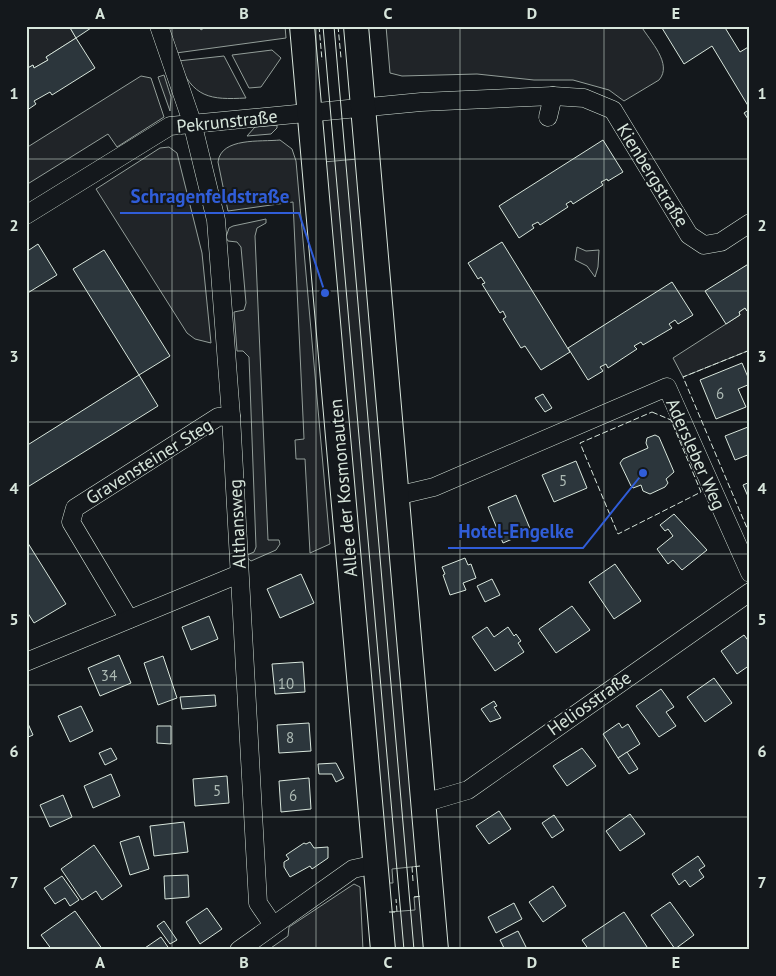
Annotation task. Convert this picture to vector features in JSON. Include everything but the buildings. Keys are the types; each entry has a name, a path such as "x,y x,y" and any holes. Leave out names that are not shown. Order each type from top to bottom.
{"main road":[{"name":"Allee der Kosmonauten","path":"302,26 383,950"},
{"path":"356,26 436,950"}],"street":[{"path":"159,26 192,122"},
{"path":"548,117 553,96"},
{"name":"Kienbergstraße","path":"362,107 450,100 553,96 584,98 599,102 613,110 690,235 704,245 721,242 750,223"},
{"name":"Pekrunstraße","path":"26,215 170,126 192,122 362,107"},
{"name":"Althansweg","path":"192,122 216,220 231,416 258,903 273,924"},
{"name":"Adersleber Weg","path":"396,496 434,487 529,442 667,387 750,573"},
{"name":"Gravensteiner Steg","path":"129,619 71,522 75,508 218,417 231,416"},
{"path":"26,662 239,574"},
{"name":"Heliosstraße","path":"424,802 468,790 750,592"},
{"path":"239,950 273,924 353,870 376,864"}],"shaded area":[{"path":"26,26 69,26 76,38 46,57 48,60 34,68 33,65 26,69"},
{"path":"167,26 199,26 201,30 207,26 285,26 286,38 176,53"},
{"path":"386,26 641,26 659,53 662,60 663,74 659,80 624,101 609,90 573,80 534,80 477,74 402,76 390,73"},
{"path":"272,50 281,58 261,87 249,88 232,55"},
{"path":"224,56 246,98 222,98 204,94 190,83 178,61"},
{"path":"164,75 171,97 170,111 158,77"},
{"path":"141,76 151,78 164,117 117,147 108,134 26,185 26,148"},
{"path":"277,125 277,128 271,134 247,136 255,127"},
{"path":"280,140 292,149 296,161 330,544 310,553 305,459 296,459 295,440 304,439 293,202 228,211 218,162 226,148 234,145 243,142"},
{"path":"169,147 177,153 202,253 211,343 195,339 187,333 96,189 160,148"},
{"path":"358,159 420,866 392,869 393,883 387,883 323,162"},
{"path":"266,219 266,223 257,228 255,236 268,540 279,540 280,544 276,550 251,561 245,556 254,552 256,547 249,357 243,351 237,351 234,312 244,310 246,303 241,247 237,242 228,241 226,237 229,228 233,226"},
{"path":"577,247 586,251 599,250 598,267 595,277 587,266 575,260"},
{"path":"745,308 747,311 750,309 750,350 683,377 673,358 740,315 739,312"},
{"path":"354,884 360,887 363,950 268,950 288,936 289,927"},
{"path":"422,896 427,950 393,950 389,912 415,910 414,897"}],"tram line":[{"path":"323,26 404,950"},
{"path":"334,26 414,950"}],"fence":[{"path":"319,26 322,60"},
{"path":"338,26 341,58"},
{"path":"750,350 683,377 750,535"},
{"path":"652,412 671,420 701,492 618,534 580,443 652,412"},
{"path":"413,881 412,867 420,866"},
{"path":"414,897 422,896"},
{"path":"389,912 397,912 396,899"}],"place":[{"name":"Schragenfeldstraße","path":"325,293"},
{"name":"Hotel-Engelke","path":"643,473"}]}
